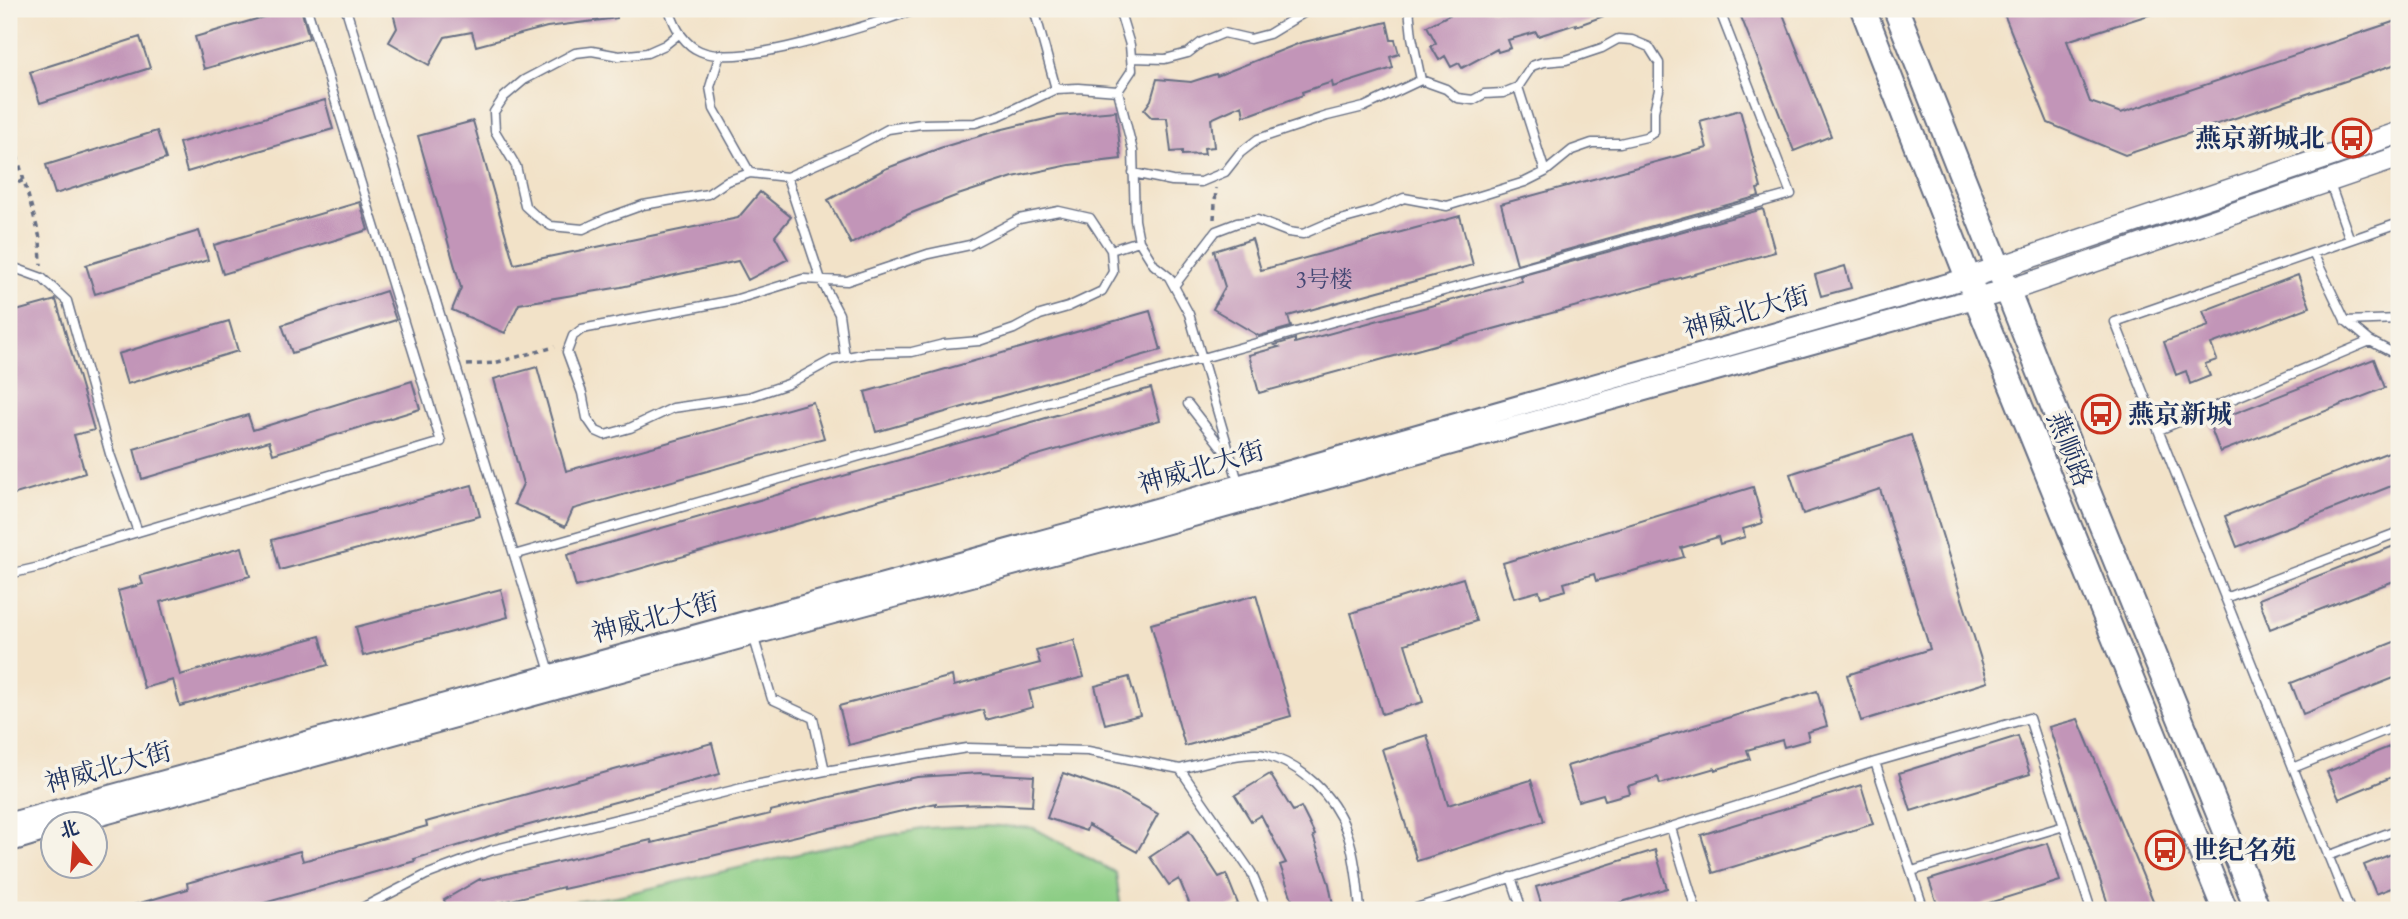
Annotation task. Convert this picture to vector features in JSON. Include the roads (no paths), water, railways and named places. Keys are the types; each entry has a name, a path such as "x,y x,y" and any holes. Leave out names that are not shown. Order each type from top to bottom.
{"main road":[{"name":"燕顺路","path":"1863,9 1972,288 2225,910"},
{"name":"燕顺路","path":"1896,9 2258,910"},
{"name":"神威北大街","path":"2003,280 2399,133"},
{"name":"神威北大街","path":"1972,288 2329,181 2399,157"}],"street":[{"name":"神威北大街","path":"9,823 1239,485 1972,288"},
{"name":"神威北大街","path":"108,813 752,635 1141,531 1972,288"},
{"name":"神威北大街","path":"9,842 38,834"}],"lane":[{"path":"9,574 44,566 74,551 441,442 307,9"},
{"path":"346,9 551,675"},
{"path":"669,9 680,33 701,52 720,54 754,54 920,9"},
{"path":"1034,9 1056,89"},
{"path":"1119,9 1132,58 1132,70 1118,91 1133,150 1135,220 1139,242 1154,265 1169,277 1189,314 1239,485"},
{"path":"1132,58 1165,59 1188,53 1202,42 1224,33 1250,40 1269,34 1310,9"},
{"path":"1409,9 1422,80"},
{"path":"514,555 1203,358 1791,194 1719,9"},
{"path":"680,33 647,52 619,57 592,51 575,53 524,80 504,97 494,112 495,131 516,166 525,206 551,226 583,229 643,205 708,194 727,181 750,173 787,177 888,129 921,124 975,123 1001,116 1056,89 1118,91"},
{"path":"1133,173 1201,182 1226,172 1240,153 1258,139 1364,107 1422,80 1446,89 1457,98 1472,100 1484,94 1503,93 1518,88 1532,66 1566,60 1602,48 1618,39 1632,40 1649,47 1659,63 1654,132 1646,137 1620,143 1592,143 1572,150 1545,172 1525,182 1447,206 1404,198 1374,211 1326,224 1303,234 1288,232 1257,220 1237,223 1216,231 1174,286"},
{"path":"720,54 710,87 714,109 750,173"},
{"path":"1518,88 1545,172"},
{"path":"787,177 821,280 839,314 845,357"},
{"path":"2329,181 2350,240"},
{"path":"1059,211 1090,218 1111,250 1113,272 1102,291 1069,307 1040,315 1014,329 979,341 944,344 912,352 868,353 832,360 788,384 750,397 673,408 630,428 605,435 596,431 587,418 582,393 567,352 573,336 582,329 734,300 803,279 821,280 847,281 928,254 970,245 1019,219 1059,211"},
{"path":"2350,910 2115,322 2399,223"},
{"path":"1111,250 1139,242"},
{"path":"2313,253 2345,321 2370,341 2399,356"},
{"path":"9,266 41,278 67,301 110,454 138,532"},
{"path":"2345,321 2399,319"},
{"path":"2159,430 2370,341"},
{"path":"1188,404 1232,460"},
{"path":"2225,598 2399,532"},
{"path":"752,635 772,699 813,718 825,771"},
{"path":"1410,910 1875,762 2029,718 2091,910"},
{"path":"2293,768 2399,725"},
{"path":"358,910 426,874 492,849 750,786 967,748 1088,751 1180,769 1220,758 1264,754 1299,769 1329,799 1346,830 1358,886 1360,910"},
{"path":"1875,762 1924,910"},
{"path":"1180,769 1251,872 1267,910"},
{"path":"1987,849 2064,826"},
{"path":"1912,871 2064,826"},
{"path":"1671,828 1696,910"},
{"path":"2328,856 2399,829"},
{"path":"1511,877 1522,910"}],"place":[{"name":"燕京新城北","path":"2352,138"},
{"name":"燕京新城","path":"2101,414"},
{"name":"世纪名苑","path":"2165,850"}]}
